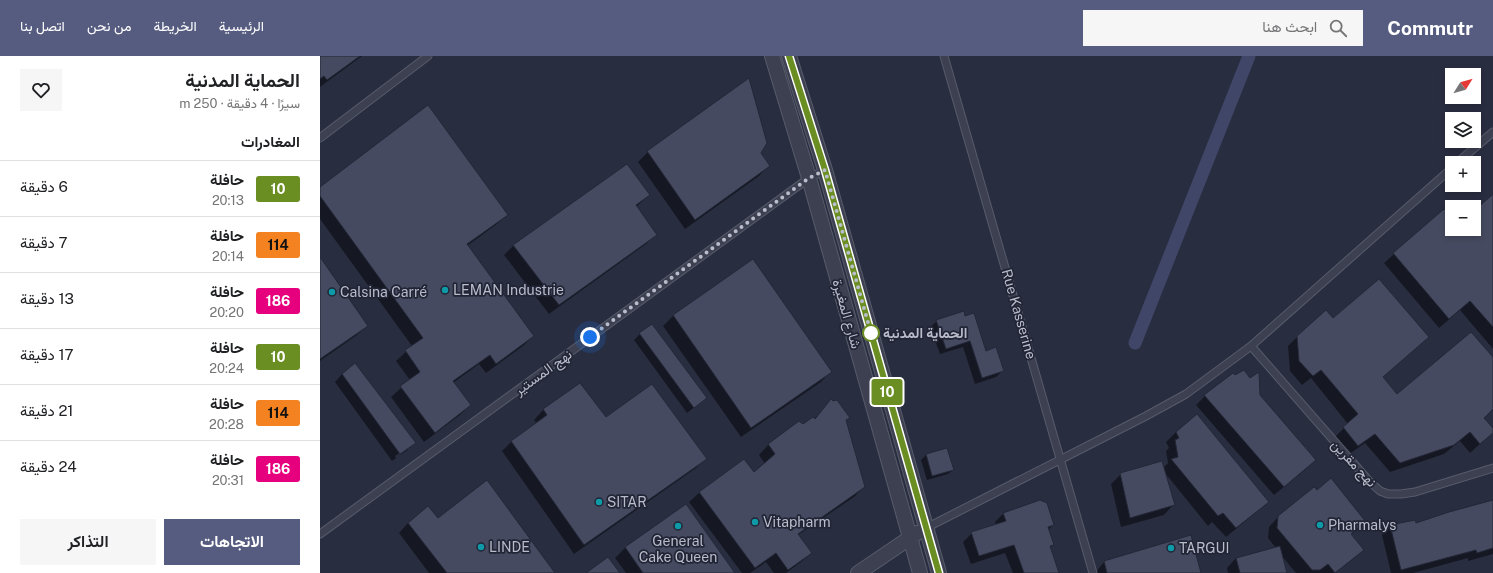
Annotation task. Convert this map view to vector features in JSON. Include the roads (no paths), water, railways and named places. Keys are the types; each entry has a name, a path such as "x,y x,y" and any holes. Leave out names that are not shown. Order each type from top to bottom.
{"street":[{"name":"شارع المغيرة","path":"772,56 809,178 920,573"},
{"name":"شارع المغيرة","path":"789,56 825,170 939,573"},
{"path":"858,573 910,537 926,528"}],"lane":[{"path":"320,138 428,56"},
{"name":"Rue Kasserine","path":"944,56 1092,573"},
{"path":"1465,156 1493,132"},
{"name":"نهج المستير","path":"320,534 809,178 825,170"},
{"path":"926,528 1146,416 1186,394 1251,346 1445,174"},
{"name":"نهج مقرين","path":"1251,346 1369,481 1380,491 1388,494 1416,492 1493,468"}],"waterway":[{"path":"1135,343 1249,56"}],"place":[{"name":"LEMAN Industrie","path":"445,290"},
{"name":"Calsina Carré","path":"332,292"},
{"name":"الحماية المدنية","path":"871,333"},
{"name":"SITAR","path":"599,502"},
{"name":"Vitapharm","path":"755,522"},
{"name":"Pharmalys","path":"1320,525"},
{"name":"General Cake Queen","path":"678,526"},
{"name":"LINDE","path":"481,547"},
{"name":"TARGUI","path":"1171,548"}]}
